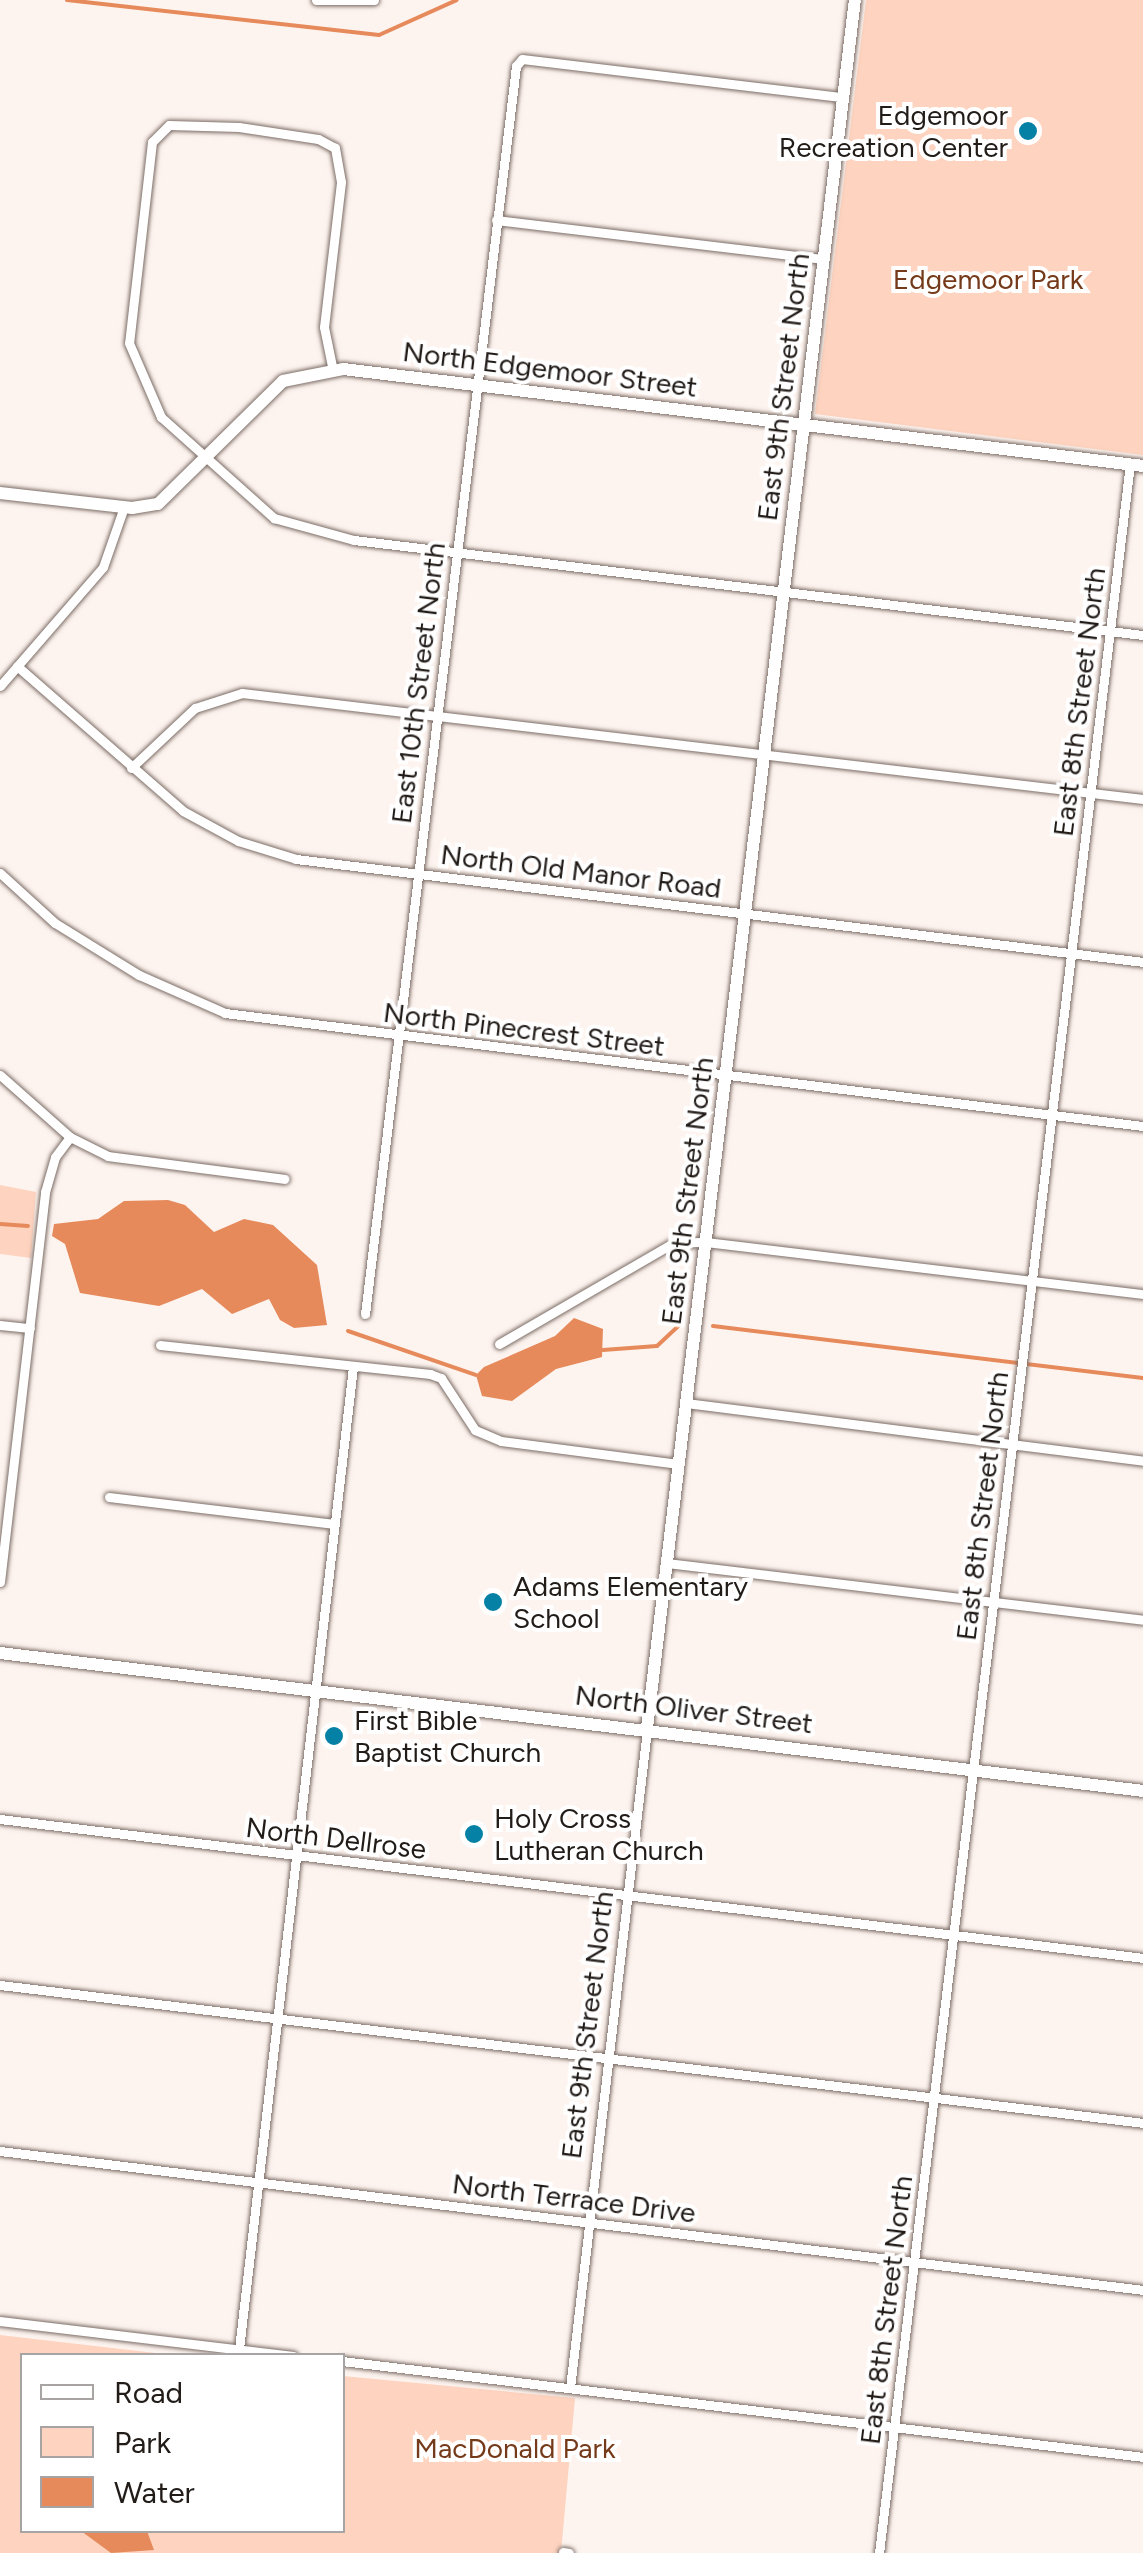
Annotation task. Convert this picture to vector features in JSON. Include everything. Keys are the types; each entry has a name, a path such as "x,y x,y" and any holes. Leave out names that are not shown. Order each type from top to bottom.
{"street":[{"path":"316,0 374,0"},
{"name":"East 9th Street North","path":"570,2388 855,0"},
{"name":"East 10th Street North","path":"365,1314 496,220 522,58 843,97"},
{"path":"333,371 324,327 339,157 318,138 177,121 152,142 129,343 140,381 161,417 201,458 296,529 1143,635"},
{"path":"496,220 824,260"},
{"name":"North Edgemoor Street","path":"0,493 124,507 158,504 283,381 333,371 1136,465"},
{"name":"East 8th Street North","path":"880,2553 1110,631 1136,465"},
{"path":"0,686 103,567 124,507"},
{"name":"North Old Manor Road","path":"17,666 184,811 238,842 296,859 1143,962"},
{"path":"131,768 195,708 242,692 1143,798"},
{"name":"North Pinecrest Street","path":"0,873 72,933 139,975 225,1013 399,1038 1143,1126"},
{"path":"0,1075 70,1137 134,1162 285,1179"},
{"path":"0,1582 6,1484 48,1172 70,1137"},
{"path":"499,1344 674,1244 706,1242 1143,1294"},
{"path":"0,1324 30,1328"},
{"path":"160,1345 441,1378 475,1430 501,1441 678,1464"},
{"path":"239,2349 353,1366"},
{"path":"686,1403 1143,1461"},
{"path":"109,1497 334,1524"},
{"path":"666,1563 1143,1620"},
{"name":"North Oliver Street","path":"0,1653 647,1728 1143,1792"},
{"name":"North Dellrose","path":"0,1819 1143,1958"},
{"path":"0,1985 1143,2122"},
{"name":"North Terrace Drive","path":"0,2151 1143,2290"},
{"path":"0,2321 270,2353"},
{"path":"345,2361 1143,2458"}],"green space":[{"name":"Edgemoor Park","path":"866,0 1143,0 1143,455 815,414"},
{"path":"0,1185 36,1192 31,1258 0,1254"},
{"name":"MacDonald Park","path":"0,2335 156,2353 20,2353 20,2533 345,2533 345,2376 575,2398 561,2553 0,2553"}],"water":[{"path":"168,1200 185,1205 214,1232 244,1219 273,1225 317,1265 327,1325 294,1328 280,1320 269,1299 232,1314 202,1289 159,1306 80,1293 65,1244 52,1236 54,1224 98,1219 124,1201"},
{"path":"574,1318 603,1329 602,1357 556,1369 512,1401 482,1396 476,1375 484,1367 555,1336"},
{"path":"84,2533 148,2533 154,2550 111,2553"}],"waterway":[{"path":"67,0 379,35 457,0"},
{"path":"0,1224 28,1226"},
{"path":"603,1350 657,1346 682,1323"},
{"path":"713,1326 1143,1378"},
{"path":"348,1331 476,1375"}],"place":[{"name":"Edgemoor Recreation Center","path":"1028,131"},
{"name":"Adams Elementary School","path":"493,1602"},
{"name":"First Bible Baptist Church","path":"334,1736"},
{"name":"Holy Cross Lutheran Church","path":"474,1834"}]}
